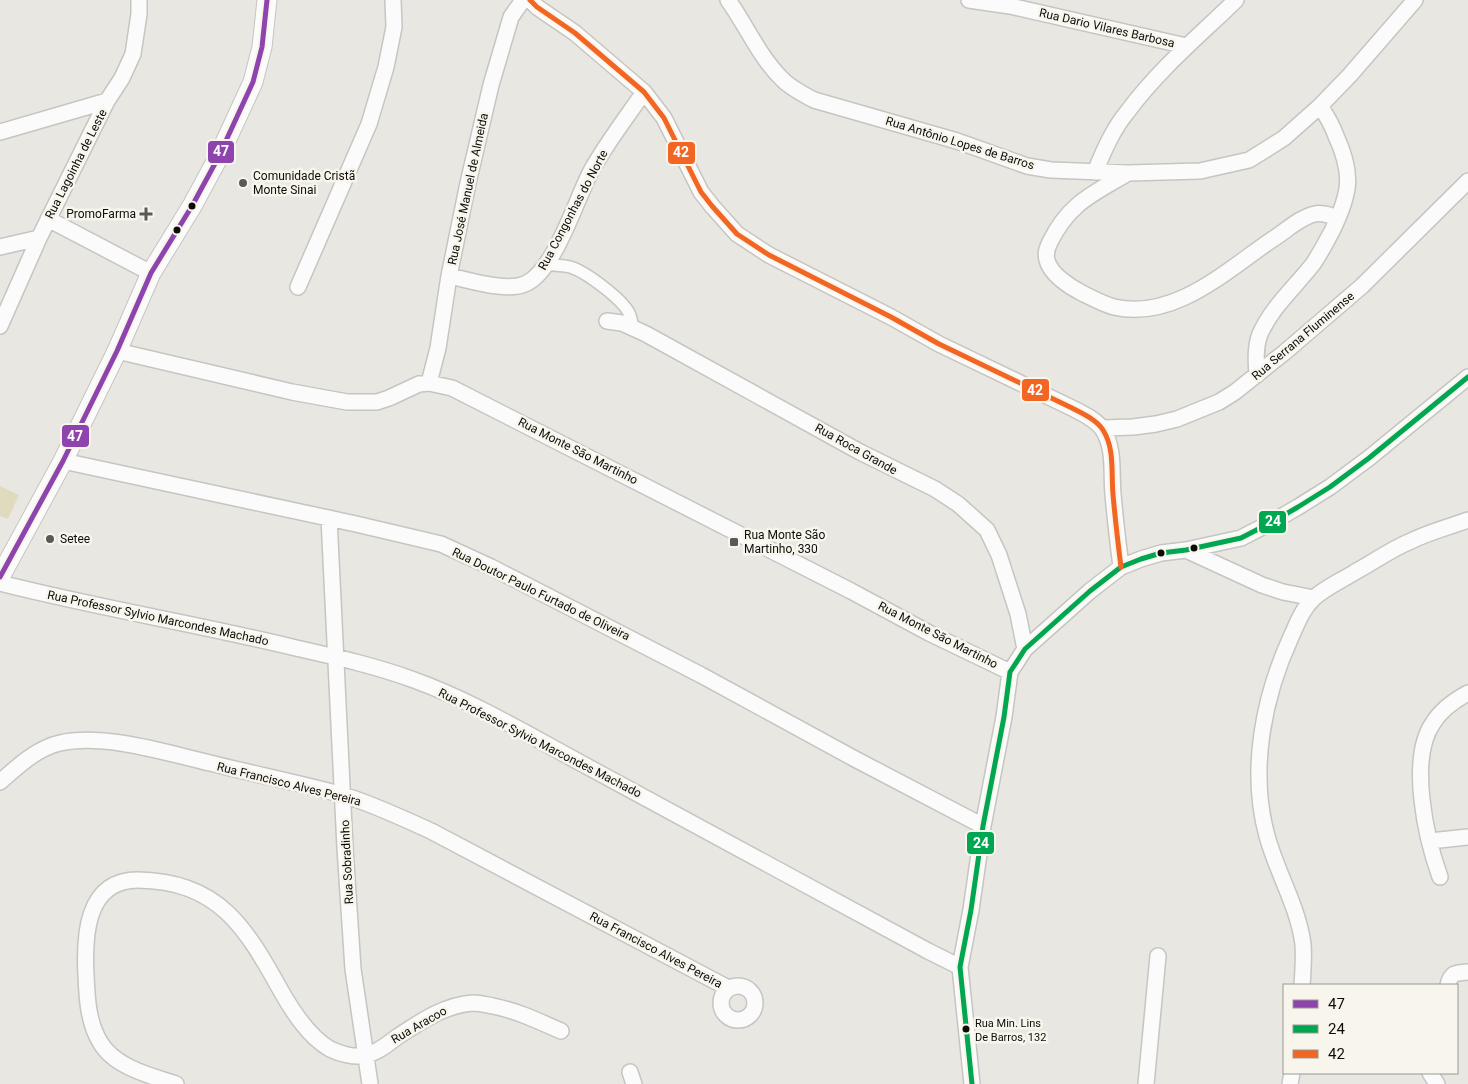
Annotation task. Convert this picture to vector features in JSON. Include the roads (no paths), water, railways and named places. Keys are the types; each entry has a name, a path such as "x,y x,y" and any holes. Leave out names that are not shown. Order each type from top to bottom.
{"street":[{"name":"Rua Lagoinha de Leste","path":"0,326 38,238 107,101 122,78 133,54 140,14 139,0"},
{"path":"0,577 63,461 117,351 151,273 192,206 253,82 262,47 268,0"},
{"path":"298,287 369,124 386,67 394,27 393,0"},
{"name":"Rua José Manuel de Almeida","path":"429,383 438,348 449,276 491,85 511,16 523,0"},
{"path":"530,0 537,7 575,33 644,92 664,118 701,192 737,234 769,255 891,316 939,344 1088,416 1103,428 1109,442 1112,458 1112,492 1121,567"},
{"name":"Rua Antônio Lopes de Barros","path":"728,0 758,49 782,79 796,90 814,100 957,141 1027,166 1051,170 1128,173 1200,170 1249,160 1284,138 1320,106 1385,36 1415,0"},
{"name":"Rua Dario Vilares Barbosa","path":"969,0 1010,6 1186,46"},
{"path":"1095,172 1107,143 1128,110 1186,46 1236,0"},
{"name":"Rua Congonhas do Norte","path":"449,276 513,287 527,284 537,276 547,264 557,246 592,170 644,92"},
{"path":"0,132 107,101"},
{"path":"1256,376 1256,353 1260,336 1270,315 1314,262 1344,204 1347,190 1346,160 1327,115 1320,106"},
{"path":"1128,173 1094,193 1066,216 1056,229 1046,254 1048,265 1064,281 1083,294 1114,307 1153,308 1172,303 1214,281 1305,218 1316,214 1326,214 1338,218"},
{"name":"Rua Serrana Fluminense","path":"1103,428 1156,424 1177,419 1219,402 1256,376 1362,286 1468,180"},
{"path":"48,220 151,273"},
{"path":"0,247 38,238"},
{"path":"547,264 556,267 569,266 596,280 628,311 633,328"},
{"name":"Rua Roca Grande","path":"607,321 622,323 633,328 860,452 935,489 958,504 987,530 999,555 1018,614 1025,649"},
{"path":"117,351 292,392 347,402 377,402 419,384 429,383"},
{"path":"972,1084 960,967 971,910 983,826 1004,717 1010,672 1025,649 1090,591 1121,567 1154,555 1241,538 1272,522 1330,487 1369,458 1468,377"},
{"name":"Rua Monte São Martinho","path":"429,383 452,388 826,578 929,633 1010,672"},
{"name":"Rua Doutor Paulo Furtado de Oliveira","path":"63,461 441,544 491,567 701,675 983,826"},
{"name":"Rua Sobradinho","path":"329,518 353,969 370,1084"},
{"path":"1302,984 1304,968 1303,943 1296,914 1274,861 1266,835 1258,791 1262,736 1270,693 1291,636 1303,610 1314,598 1334,584 1396,548 1412,540 1468,520"},
{"path":"1186,550 1262,585 1283,592 1314,598"},
{"name":"Rua Professor Sylvio Marcondes Machado","path":"0,583 248,636 336,657 415,680 504,722 960,967"},
{"path":"1440,877 1430,841 1421,791 1420,772 1422,754 1426,736 1432,723 1458,698 1468,693"},
{"name":"Rua Francisco Alves Pereira","path":"0,782 43,749 51,746 80,741 108,742 169,753 343,795 385,810 431,831 728,988"},
{"path":"1430,841 1468,836"},
{"path":"176,1084 140,1073 117,1060 100,1044 92,1023 87,1000 86,927 93,909 102,894 118,884 136,880 179,885 206,896 223,908 244,928 291,1008 314,1037 330,1048 346,1055 365,1055"},
{"path":"1146,1084 1158,956"},
{"name":"Rua Aracoo","path":"365,1055 380,1048 434,1014 452,1006 476,1003 514,1010 561,1031"}],"place":[{"name":"Comunidade Cristã Monte Sinai","path":"243,183"},
{"name":"PromoFarma","path":"146,214"},
{"name":"Setee","path":"50,539"},
{"name":"Rua Monte São Martinho, 330","path":"734,542"},
{"name":"Rua Min. Lins De Barros, 132","path":"966,1029"}]}
